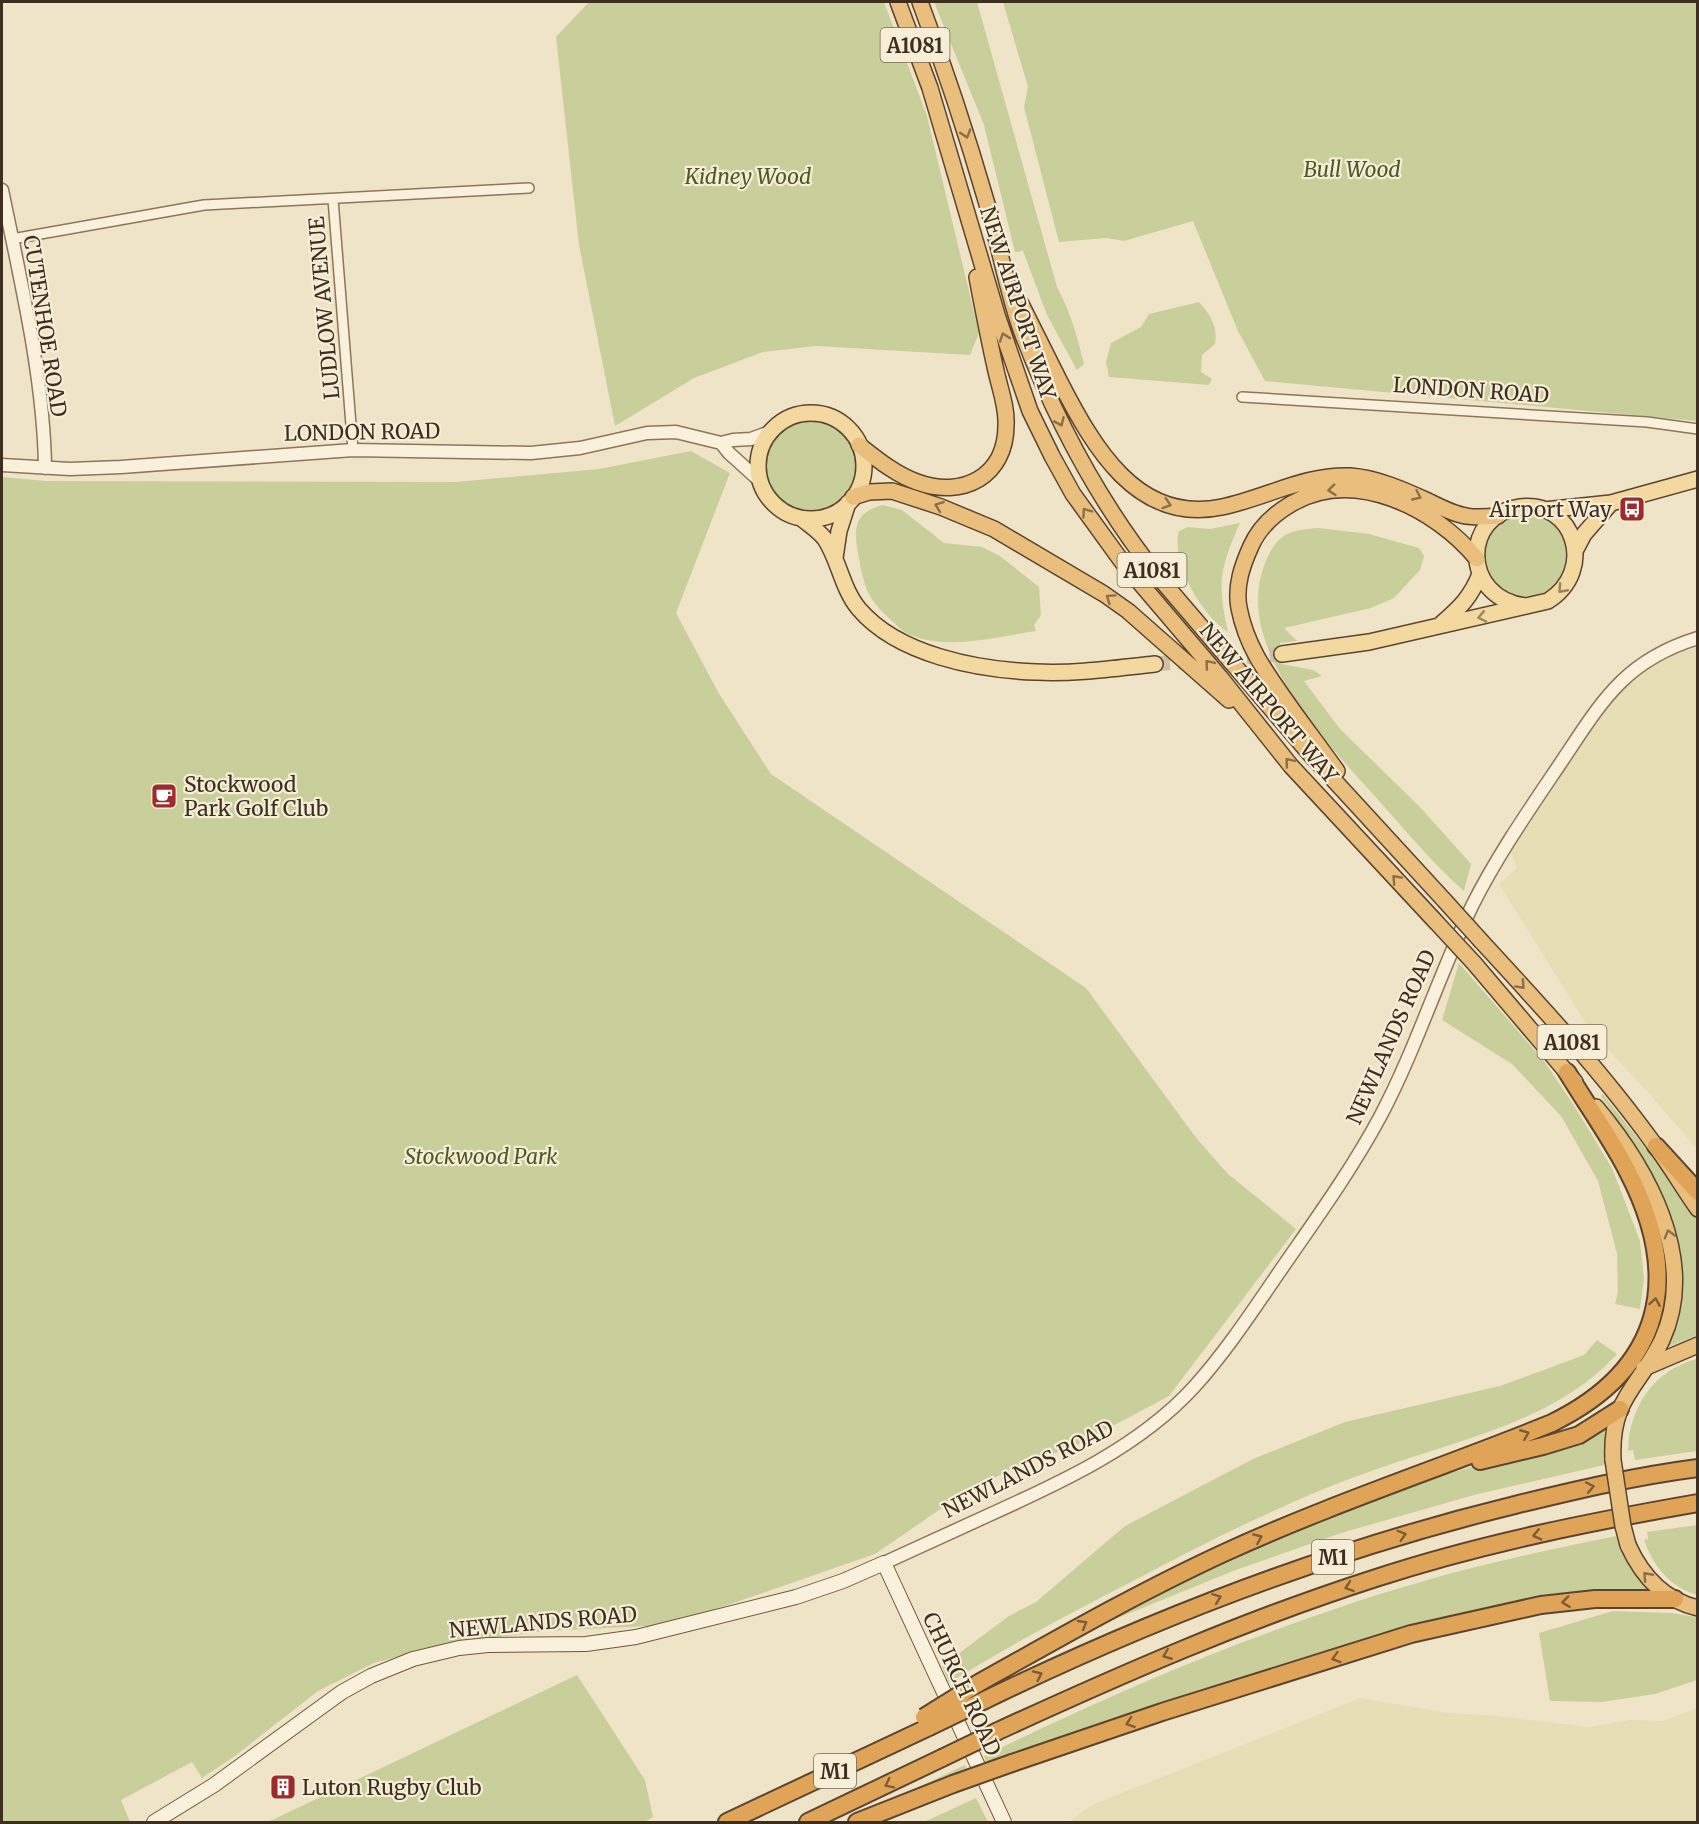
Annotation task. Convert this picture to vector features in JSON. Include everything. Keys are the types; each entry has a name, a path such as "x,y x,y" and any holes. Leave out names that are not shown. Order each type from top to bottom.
{"highway":[{"name":"NEW AIRPORT WAY","path":"898,2 930,88 1012,360 1030,411 1073,494 1123,563 1259,726 1342,822 1474,963 1611,1124 1656,1199 1667,1228 1675,1268 1672,1310 1662,1341 1620,1408 1613,1437 1613,1460 1628,1545 1644,1575 1675,1599 1698,1608"},
{"name":"NEW AIRPORT WAY","path":"920,2 948,78 987,205 1022,333 1063,428 1085,470 1138,551 1309,753 1591,1064 1656,1146 1698,1209"},
{"name":"A1081","path":"860,445 899,474 917,482 944,488 969,485 984,477 1002,452 1006,424 1005,408 984,317 964,203"},
{"name":"A1081","path":"1004,269 1077,415 1105,458 1130,484 1146,496 1166,505 1206,510 1250,500 1303,482 1327,477 1351,476 1406,490 1466,517 1498,516"},
{"name":"A1081","path":"1376,825 1259,664 1246,637 1239,606 1239,580 1245,560 1254,539 1266,523 1282,509 1303,497 1326,490 1346,489 1367,491 1394,499 1422,513 1454,534 1478,567"},
{"name":"A1081","path":"851,500 869,492 892,491 941,507 994,529 1104,594 1128,611 1259,726"},
{"path":"734,1819 812,1773 926,1722 977,1684 1092,1619 1226,1552 1309,1516 1518,1437 1572,1413 1595,1398 1626,1368 1643,1340 1651,1323 1659,1282 1658,1265 1656,1247 1643,1206 1627,1169 1567,1072"},
{"path":"1656,1146 1698,1192"},
{"path":"1644,1368 1698,1346"},
{"path":"1412,1478 1567,1440 1589,1430 1620,1408"},
{"name":"M1","path":"926,1722 985,1700 1138,1629 1262,1581 1372,1544 1453,1520 1587,1487 1698,1468"},
{"name":"M1","path":"808,1822 1131,1670 1275,1612 1377,1577 1458,1554 1542,1534 1698,1503"},
{"path":"856,1822 1012,1763 1162,1713 1422,1632 1541,1605 1595,1599 1675,1599"}],"main road":[{"path":"835,558 839,531 851,500 860,485 863,472 860,445 852,432 840,422 826,415 811,413 795,415 781,422 770,432 761,447 758,464 760,481 766,494 775,505 801,518 818,519 834,514 851,500"},
{"path":"1544,510 1611,503 1698,479"},
{"path":"1575,551 1592,524 1611,503"},
{"path":"1282,654 1369,642 1548,601 1562,590 1572,575 1575,563 1572,538 1566,526 1544,510 1533,507 1520,507 1498,516 1486,528 1478,543 1478,567 1474,588 1464,604 1439,625"},
{"path":"801,518 824,537 857,608 885,632 914,647 965,663 1036,672 1075,672 1155,664"},
{"path":"1478,567 1493,594 1502,600 1525,606"},
{"name":"NEWLANDS ROAD","path":"154,1822 214,1785 342,1692 371,1676 413,1659 478,1646 586,1644 636,1637 796,1597 843,1581 884,1563"},
{"name":"CHURCH ROAD","path":"884,1563 1004,1822"}],"street":[{"name":"LUDLOW AVENUE","path":"12,239 204,205 529,189"},
{"name":"CUTENHOE ROAD","path":"2,190 36,372 45,443 45,468"},
{"name":"LUDLOW AVENUE","path":"333,199 353,450"},
{"name":"LONDON ROAD","path":"1242,398 1647,422 1698,429"},
{"name":"LONDON ROAD","path":"2,465 45,468 121,467 353,450 531,453 561,451 629,436 662,432 692,435 722,443 751,439 770,432"},
{"path":"722,443 729,453 760,481"},
{"name":"NEWLANDS ROAD","path":"884,1563 1025,1498 1107,1455 1158,1421 1195,1386 1260,1299 1361,1151 1398,1080 1471,908 1494,864 1525,816 1613,689 1648,658 1673,645 1698,638"}],"shaded area":[{"path":"1697,647 1697,1149 1648,1092 1592,1033 1499,884 1517,868 1511,852 1610,701 1636,674 1667,658"},
{"path":"1360,1698 1449,1713 1498,1716 1588,1727 1631,1720 1662,1721 1697,1708 1697,1822 1069,1822 1092,1805"}],"green space":[{"name":"Kidney Wood","path":"589,2 884,2 927,116 979,333 970,355 816,346 763,352 694,378 615,426 579,245 556,37"},
{"path":"934,2 977,2 1057,287 1070,315 1079,344 1084,364 1077,370 1047,315 1023,251 1015,252 984,125"},
{"name":"Bull Wood","path":"1003,2 1697,2 1697,421 1265,381 1238,331 1193,221 1124,241 1106,238 1059,242 1024,107 1028,87"},
{"path":"1199,302 1210,316 1216,338 1215,344 1202,355 1201,372 1212,379 1209,385 1109,377 1106,362 1111,343 1141,327 1149,314"},
{"path":"812,418 830,422 845,432 855,447 859,465 855,483 845,498 830,508 812,512 794,508 779,498 769,483 765,465 769,447 779,432 794,422"},
{"name":"Stockwood Park","path":"691,451 730,473 676,613 718,692 771,774 1086,988 1197,1139 1228,1174 1296,1229 1169,1396 1077,1445 1013,1468 955,1499 875,1554 670,1625 544,1631 447,1644 374,1663 318,1691 235,1756 202,1778 192,1762 121,1800 130,1822 2,1822 2,477 46,481 456,482 599,469"},
{"path":"883,505 902,510 944,543 982,547 1000,556 1039,587 1041,615 1034,625 1036,631 971,641 938,642 908,634 901,629 882,612 868,592 857,549 856,532 860,518 865,513"},
{"path":"1518,514 1534,514 1550,521 1561,532 1568,548 1565,572 1556,586 1534,598 1518,598 1502,591 1491,580 1484,564 1484,548 1491,532 1502,521"},
{"path":"1240,523 1228,552 1222,576 1222,601 1228,632 1208,613 1190,587 1179,558 1179,531 1188,527 1210,529"},
{"path":"1319,528 1369,534 1419,548 1424,556 1420,570 1394,598 1371,608 1284,628 1297,641 1280,643 1282,664 1313,670 1322,676 1304,681 1340,729 1420,807 1471,864 1464,891 1420,848 1312,724 1274,662 1262,629 1258,597 1264,566 1273,547 1284,536 1299,530"},
{"path":"1459,963 1544,1061 1612,1168 1640,1241 1644,1279 1640,1309 1615,1304 1618,1292 1617,1254 1598,1181 1561,1116 1512,1064 1442,1020"},
{"path":"1603,1094 1660,1167 1697,1220 1697,1335 1668,1347 1676,1310 1679,1276 1668,1214 1640,1156 1601,1096"},
{"path":"1597,1340 1617,1354 1594,1376 1539,1411 1477,1436 1343,1481 1259,1517 1062,1618 949,1683 942,1666 1009,1616 1036,1602 1125,1526 1253,1459 1345,1422 1500,1386 1584,1355"},
{"path":"1697,1359 1697,1451 1635,1460 1633,1450 1628,1451 1629,1435 1639,1405 1657,1381 1668,1372"},
{"path":"1609,1421 1604,1465 1474,1495 1341,1533 1233,1571 1091,1629 1249,1547 1405,1487 1468,1468 1578,1440"},
{"path":"1698,1525 1697,1595 1679,1587 1664,1574 1652,1558 1644,1540 1648,1539 1647,1532"},
{"path":"1616,1536 1652,1592 1582,1591 1513,1602 1434,1620 1198,1690 986,1762 984,1756 1040,1729 1155,1678 1272,1631 1452,1573"},
{"path":"1613,1611 1672,1613 1697,1617 1697,1680 1655,1694 1602,1702 1550,1701 1539,1633"},
{"path":"577,1675 645,1780 653,1817 645,1822 268,1822"},
{"path":"965,1765 967,1769 889,1801"},
{"path":"976,1798 988,1822 924,1822"}],"tunnel":[{"path":"1155,664 1282,654"}],"place":[{"name":"Airport Way","path":"1632,509"},
{"name":"Stockwood Park Golf Club","path":"164,796"},
{"name":"Luton Rugby Club","path":"283,1787"}]}
